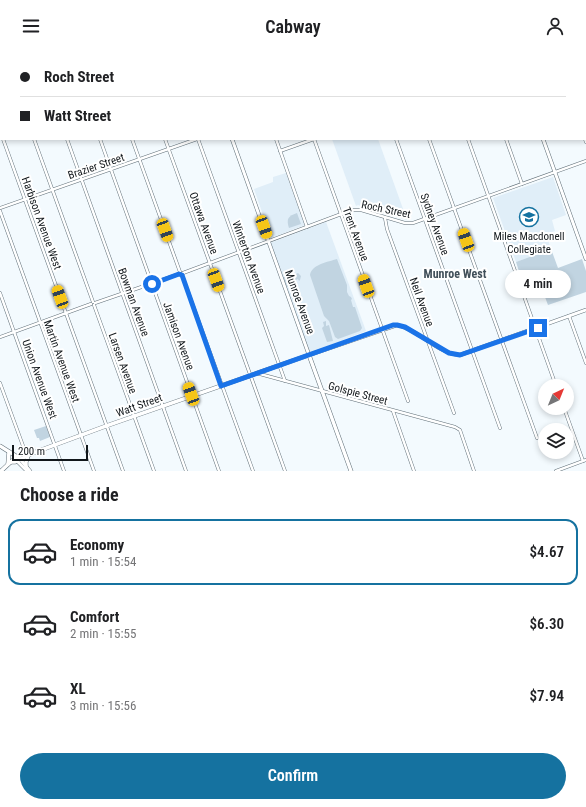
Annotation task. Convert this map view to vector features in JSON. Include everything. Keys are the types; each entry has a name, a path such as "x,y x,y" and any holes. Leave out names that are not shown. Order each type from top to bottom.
{"main road":[{"name":"Watt Street","path":"1,471 10,463 27,455 309,355"},
{"name":"Munroe Avenue","path":"309,355 351,471"},
{"path":"0,446 17,459"},
{"path":"10,453 10,463"},
{"path":"26,466 27,455"}],"street":[{"name":"Harbison Avenue West","path":"3,140 122,471"},
{"name":"Larsen Avenue","path":"34,140 154,471"},
{"name":"Bowman Avenue","path":"67,140 186,471"},
{"name":"Jamison Avenue","path":"100,140 219,471"},
{"path":"132,140 252,471"},
{"name":"Ottawa Avenue","path":"165,140 252,375 284,471"},
{"name":"Brazier Street","path":"0,208 195,140"},
{"name":"Winterton Avenue","path":"198,140 285,381"},
{"name":"Munroe Avenue","path":"232,140 309,355"},
{"path":"276,140 307,227"},
{"path":"280,151 311,140"},
{"name":"Trent Avenue","path":"314,140 408,401"},
{"name":"Sydney Avenue","path":"396,140 500,428"},
{"path":"429,140 536,438"},
{"path":"468,140 554,379"},
{"path":"506,140 522,184"},
{"path":"543,140 586,259"},
{"name":"Roch Street","path":"0,337 93,303 181,274 352,210 361,210 410,224 586,161"},
{"name":"Martin Avenue West","path":"0,211 94,471"},
{"name":"Neil Avenue","path":"385,218 387,229 454,413"},
{"name":"Union Avenue West","path":"0,293 64,471"},
{"name":"Watt Street","path":"309,355 393,325 401,326 454,355 460,355 586,310"},
{"path":"570,316 586,363"},
{"name":"Golspie Street","path":"252,375 260,374 458,428 474,471"},
{"path":"0,383 27,455"},
{"path":"393,410 414,471"},
{"path":"556,471 585,461 567,415"},
{"path":"17,459 30,471"},
{"path":"17,459 27,471"}],"shaded area":[{"path":"332,140 378,140 407,220 358,205 356,206"},
{"path":"286,173 305,225 271,238 254,189 273,182 273,177"},
{"name":"Miles Macdonell Collegiate","path":"553,177 566,215 552,220 555,231 546,234 551,249 516,262 493,198"},
{"path":"297,213 301,224 289,228 288,218"},
{"path":"326,222 366,331 310,353 270,243"},
{"path":"551,249 558,268 582,259 586,271 586,292 548,305 540,284 525,290 516,262"},
{"path":"337,259 347,285 347,292 352,299 353,307 355,307 362,328 360,331 338,339 335,337 329,321 324,316 310,275 311,271 317,266"},
{"path":"298,273 301,276 300,280 299,281 298,279 291,282 291,284 287,287 283,277 289,276 290,278 297,276 296,274"},
{"path":"326,321 326,326 329,325 333,341 327,342 322,328 324,326 323,322"},
{"path":"46,426 50,437 40,441 34,430"}],"place":[{"name":"Miles Macdonell Collegiate","path":"529,217"}],"district":[{"name":"Munroe West","path":"455,274"}],"route":[{"path":"152,284 179,274 182,275 221,386 393,325 405,327 454,355 464,354 538,328"}]}
